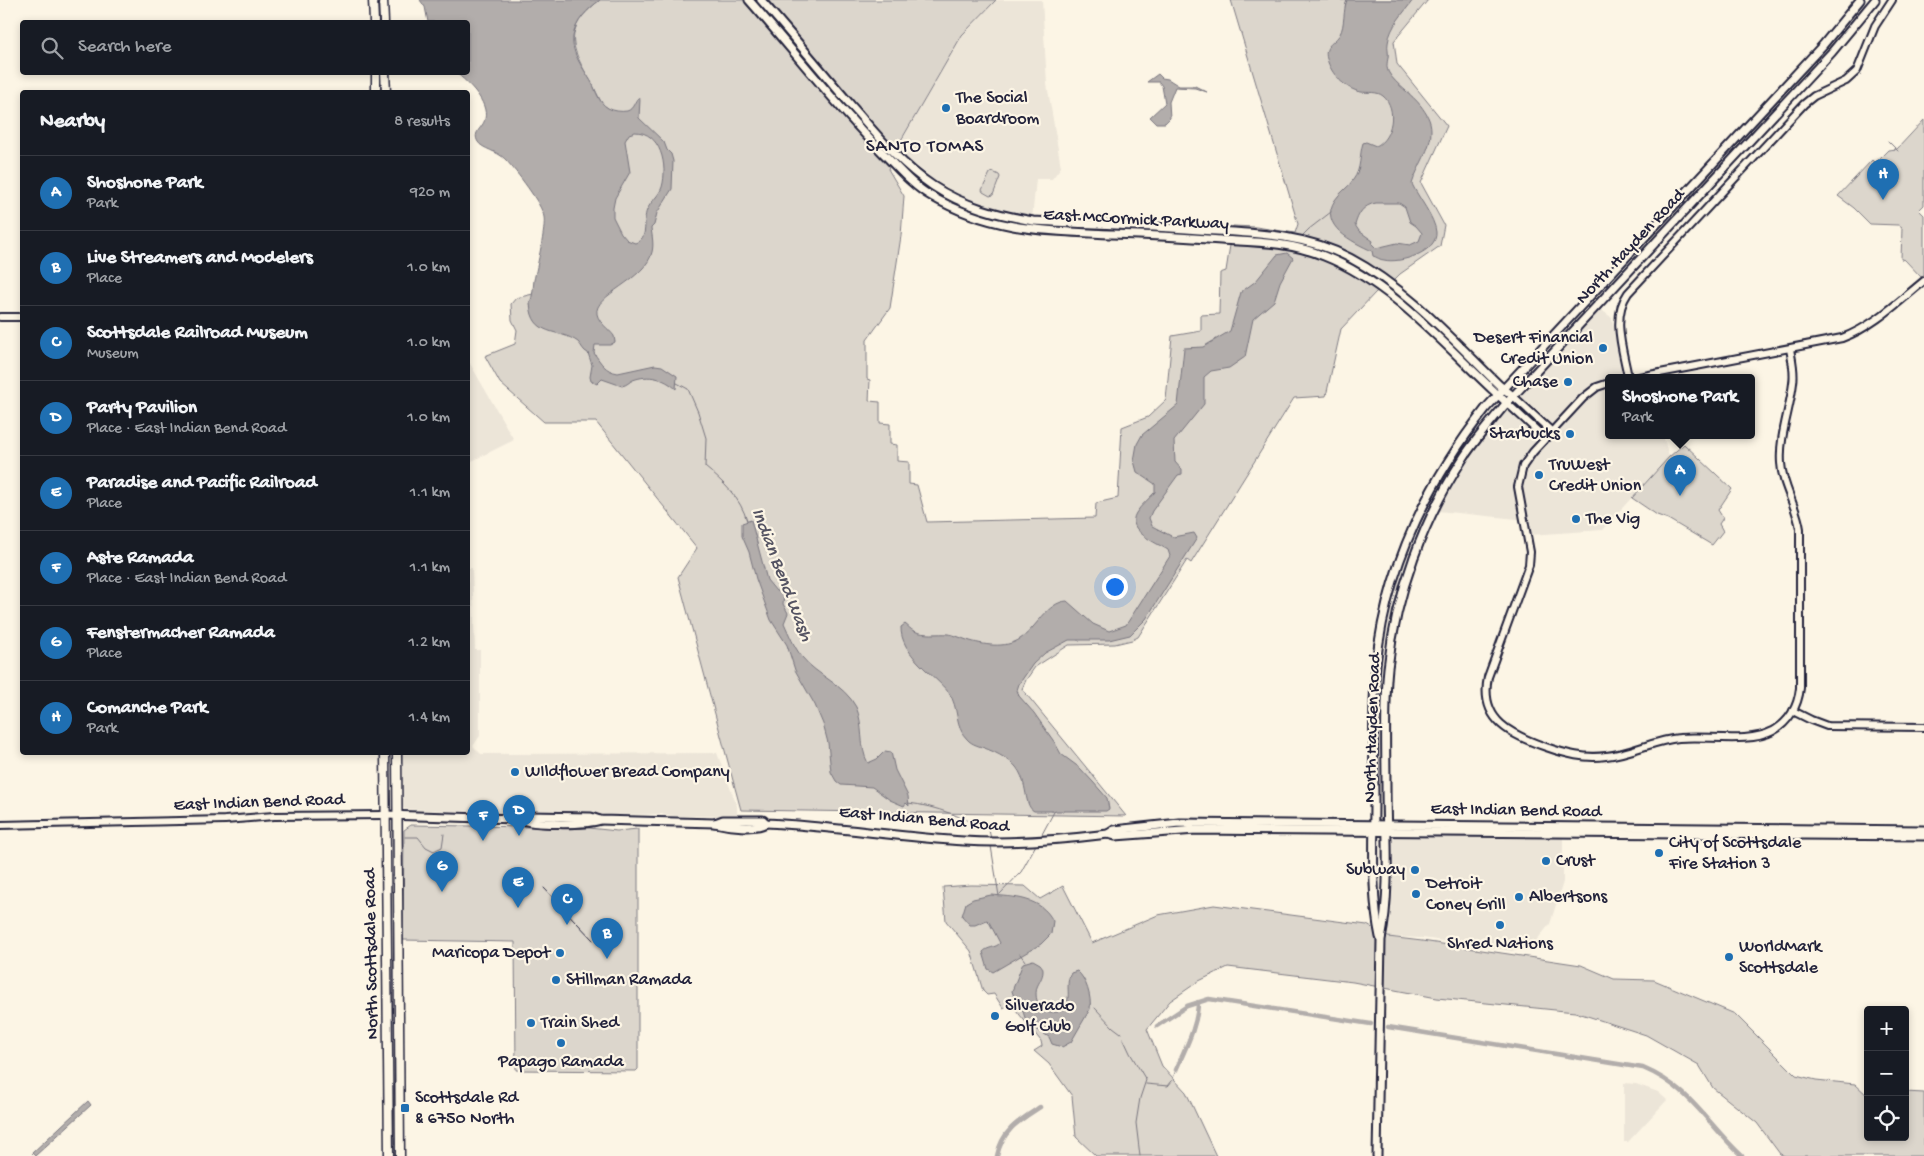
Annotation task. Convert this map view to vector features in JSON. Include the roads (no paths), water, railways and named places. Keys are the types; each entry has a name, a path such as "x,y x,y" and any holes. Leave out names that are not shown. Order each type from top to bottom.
{"main road":[{"path":"373,0 374,20"},
{"path":"383,0 384,20"},
{"name":"East McCormick Parkway","path":"749,0 867,137 910,175 977,208 1033,222 1275,235 1309,241 1349,257 1381,276 1414,304 1501,392 1507,403"},
{"name":"East McCormick Parkway","path":"761,0 910,175"},
{"name":"North Hayden Road","path":"1381,940 1376,920 1373,714 1375,681 1380,640 1392,584 1407,541 1434,484 1461,441 1501,392 1823,45 1860,0"},
{"name":"North Hayden Road","path":"1377,1156 1381,940 1385,919 1386,691 1391,643 1402,594 1418,546 1438,500 1465,456 1507,403 1832,52 1875,0"},
{"path":"376,75 376,90"},
{"path":"385,75 386,90"},
{"name":"East McCormick Parkway","path":"1501,392 1513,396"},
{"name":"North Scottsdale Road","path":"385,755 389,1156"},
{"name":"North Scottsdale Road","path":"397,755 400,1156"},
{"name":"East Indian Bend Road","path":"385,815 520,819 527,822 592,823 600,820 714,823 725,826 761,826 766,823 813,825 989,842 1046,841 1108,834 1114,830 1179,822 1374,828 1924,830"},
{"name":"East Indian Bend Road","path":"1386,828 1924,836"},
{"path":"387,929 392,944 392,970 398,978 392,987 393,1009 388,1021"},
{"path":"389,1097 393,1110 394,1134 400,1142 395,1148 393,1156"}],"street":[{"path":"1628,374 1619,320 1622,305 1628,293 1804,104 1814,96 1846,81 1857,70 1875,26 1892,0"},
{"path":"1655,374 1834,341 1855,333 1885,313 1924,281"},
{"path":"0,317 20,317"},
{"path":"1605,385 1589,392 1527,459 1518,487 1530,552 1529,565 1488,677 1486,687 1489,704 1495,718 1516,736 1565,753 1591,757 1622,753 1672,738 1763,735 1784,724 1793,711 1799,697 1800,683 1800,534 1796,512 1784,480 1781,464 1781,448 1794,372 1790,349"},
{"name":"East McCormick Parkway","path":"1513,396 1551,431"},
{"name":"East McCormick Parkway","path":"1507,403 1545,438"},
{"path":"1793,711 1827,726 1924,727"},
{"name":"East Indian Bend Road","path":"0,825 225,820 274,816 385,815"}],"waterway":[{"path":"1888,141 1898,151"},
{"path":"1300,238 1331,212"},
{"name":"Indian Bend Wash","path":"677,383 688,389 698,412 706,438 705,467 736,498 747,521"},
{"name":"Indian Bend Wash","path":"908,803 940,810 969,821 989,830 991,839"},
{"path":"1040,838 1055,810"},
{"path":"405,837 418,837 426,847 434,851 442,847 444,834"},
{"path":"1000,894 1021,872 1037,843"},
{"name":"Indian Bend Wash","path":"991,846 999,896"},
{"name":"Indian Bend Wash","path":"1020,954 1025,961"},
{"path":"1157,1026 1187,1006 1209,999 1371,1024"},
{"path":"1176,1070 1196,1019 1198,1002"},
{"name":"Indian Bend Wash","path":"1095,1008 1121,1033"},
{"path":"1388,1027 1643,1068 1660,1076 1686,1096 1742,1156"},
{"name":"Indian Bend Wash","path":"1123,1038 1146,1080 1140,1098 1136,1123 1140,1156"},
{"path":"1146,1084 1168,1086 1176,1070"},
{"path":"997,1156 999,1147 1008,1132 1019,1121 1040,1107"}],"railway":[{"path":"544,888 593,940"}],"place":[{"name":"The Social Boardroom","path":"946,108"},
{"name":"Comanche Park","path":"1883,200"},
{"name":"Desert Financial Credit Union","path":"1603,348"},
{"name":"Chase","path":"1568,382"},
{"name":"Starbucks","path":"1570,434"},
{"name":"TruWest Credit Union","path":"1539,475"},
{"name":"Shoshone Park","path":"1680,496"},
{"name":"The Vig","path":"1576,519"},
{"name":"WIldflower Bread Company","path":"515,772"},
{"name":"Party Pavilion","path":"519,836"},
{"name":"Aste Ramada","path":"483,841"},
{"name":"City of Scottsdale Fire Station 3","path":"1659,853"},
{"name":"Crust","path":"1546,861"},
{"name":"Subway","path":"1415,870"},
{"name":"Fenstermacher Ramada","path":"442,892"},
{"name":"Detroit Coney Grill","path":"1416,894"},
{"name":"Albertsons","path":"1519,897"},
{"name":"Paradise and Pacific Railroad","path":"518,908"},
{"name":"Scottsdale Railroad Museum","path":"567,925"},
{"name":"Shred Nations","path":"1500,925"},
{"name":"Maricopa Depot","path":"560,953"},
{"name":"WorldMark Scottsdale","path":"1729,957"},
{"name":"Live Streamers and Modelers","path":"607,959"},
{"name":"Stillman Ramada","path":"556,980"},
{"name":"Silverado Golf Club","path":"995,1016"},
{"name":"Train Shed","path":"531,1023"},
{"name":"Papago Ramada","path":"561,1043"},
{"name":"Scottsdale Rd & 6750 North","path":"405,1108"}],"district":[{"name":"SANTO TOMAS","path":"925,147"}]}
